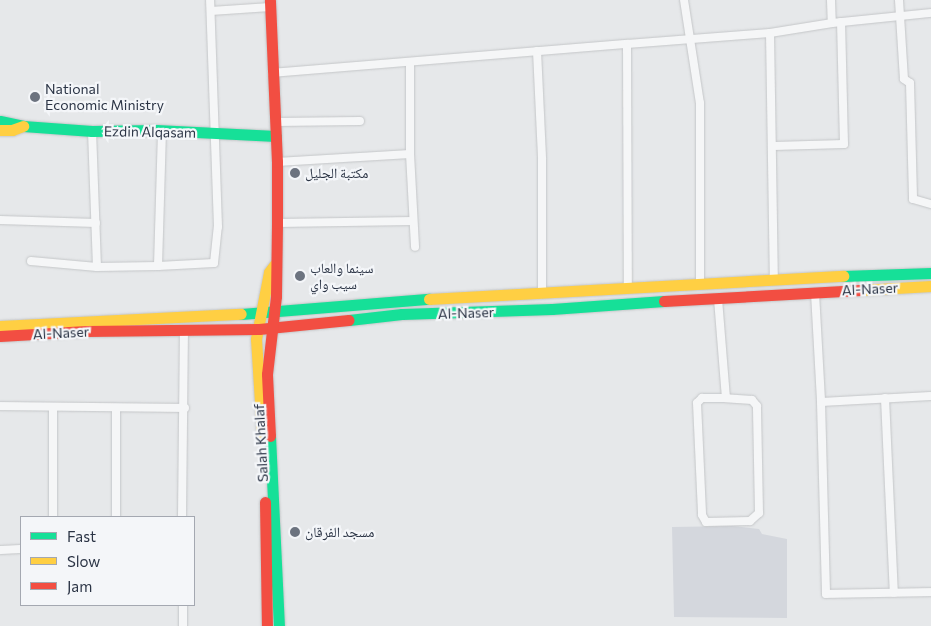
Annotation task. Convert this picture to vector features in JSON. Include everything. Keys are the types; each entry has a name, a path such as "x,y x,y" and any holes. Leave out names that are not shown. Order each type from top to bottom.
{"main road":[{"name":"Salah Khalaf","path":"270,4 277,162 277,223 274,327 267,374 279,626"},
{"name":"Ezdin Alqasam","path":"0,121 23,126 92,131 214,132 276,136"},
{"name":"Ezdin Alqasam","path":"0,130 12,130 23,126"},
{"name":"Salah Khalaf","path":"267,626 262,442 256,338 269,272 275,264"},
{"name":"Al-Naser","path":"0,326 262,313 413,300 774,278 931,272"},
{"name":"Al-Naser","path":"0,336 86,331 259,328 402,314 552,310 774,294 931,286"}],"street":[{"path":"31,261 97,266 158,266 214,263 218,227 210,0"},
{"path":"684,0 700,103 700,283"},
{"path":"831,0 832,23"},
{"path":"900,0 904,79 910,83 913,199 931,204"},
{"path":"211,11 270,4"},
{"path":"272,73 538,50 770,33 832,23 931,13"},
{"path":"774,146 844,144 841,22"},
{"path":"770,33 774,146 774,278"},
{"path":"627,44 628,287"},
{"path":"538,50 542,159 542,292"},
{"path":"410,62 410,154 415,247"},
{"path":"275,122 360,121"},
{"path":"92,131 97,266"},
{"path":"158,266 162,131"},
{"path":"277,162 410,154"},
{"path":"0,220 96,223"},
{"path":"277,223 413,221"},
{"path":"814,293 821,402 826,594 931,592"},
{"path":"718,299 726,398"},
{"path":"182,516 185,408 184,330"},
{"path":"821,402 931,396"},
{"path":"702,398 726,398 752,400 757,406 759,513 750,521 706,522 702,515 697,403 702,398"},
{"path":"885,398 894,593"},
{"path":"0,406 185,408"},
{"path":"53,408 53,516"},
{"path":"116,408 116,516"},
{"path":"0,550 20,549"},
{"path":"183,606 183,626"}],"shaded area":[{"path":"733,526 759,529 762,534 787,539 787,618 674,617 672,527"}],"traffic: fast":[{"path":"0,121 23,126 92,131 156,130 276,136"},
{"path":"843,276 931,273"},
{"path":"241,314 429,299"},
{"path":"349,320 402,314 552,309 664,301"},
{"path":"270,436 279,626"}],"traffic: slow":[{"path":"0,130 12,130 23,126"},
{"path":"262,434 256,339 269,272 275,264"},
{"path":"429,299 843,276"},
{"path":"861,290 931,286"},
{"path":"0,326 241,314"}],"traffic: jam":[{"path":"270,0 277,162 277,223 276,296 267,374 270,436"},
{"path":"664,301 861,290"},
{"path":"0,336 86,331 259,329 349,320"},
{"path":"265,502 267,626"}],"place":[{"name":"National Economic Ministry","path":"35,97"},
{"name":"مكتبة الجليل","path":"295,173"},
{"name":"سينما والعاب سيب واي","path":"300,276"},
{"name":"مسجد الفرقان","path":"295,532"}]}
